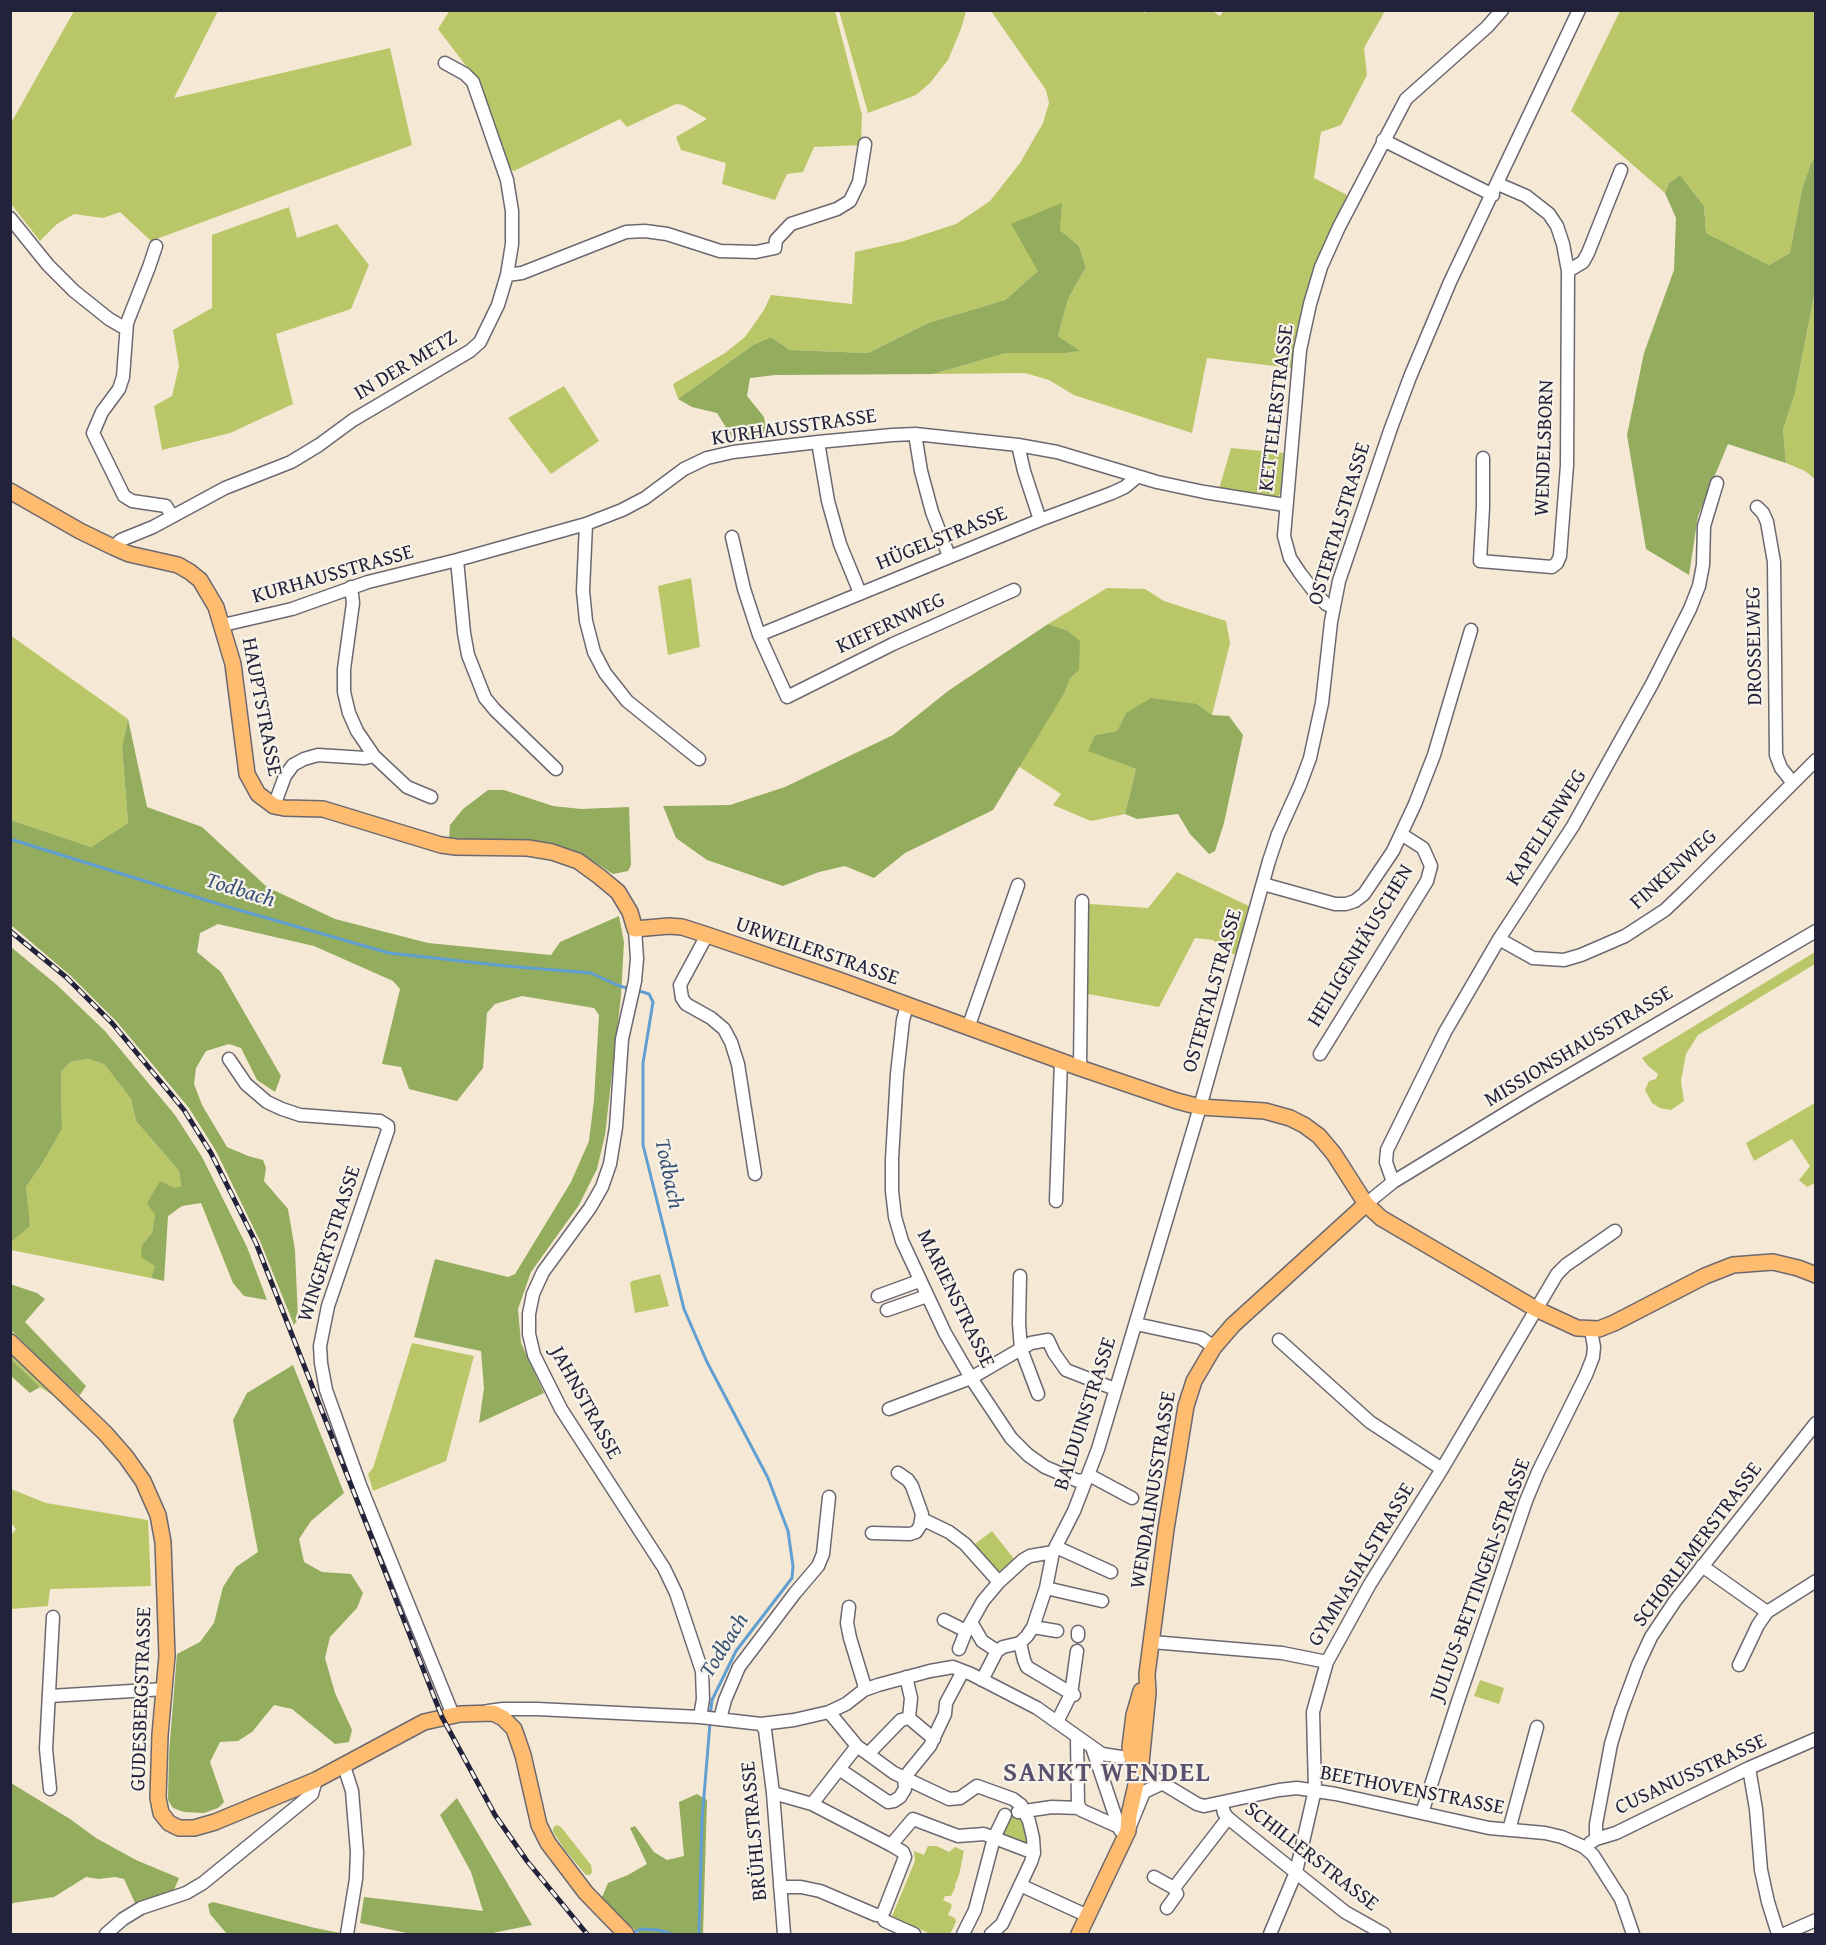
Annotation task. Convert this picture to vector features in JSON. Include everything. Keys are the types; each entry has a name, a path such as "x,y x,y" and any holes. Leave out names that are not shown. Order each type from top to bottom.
{"main road":[{"name":"HAUPTSTRASSE","path":"10,491 113,547 129,554 178,566 200,580 223,625 233,664 247,774 258,794 274,806 322,809 441,845 528,848 552,852 578,861 618,892 630,912 635,929"},
{"name":"URWEILERSTRASSE","path":"635,929 682,927 839,980 1177,1101 1200,1107 1265,1111 1284,1116 1304,1125 1319,1136 1334,1154 1366,1204 1381,1218 1536,1309 1577,1328 1591,1330"},
{"name":"WENDALINUSSTRASSE","path":"1139,1769 1131,1755 1130,1747 1134,1714 1147,1674 1171,1498 1186,1406 1194,1381 1214,1347 1247,1312 1366,1204"},
{"path":"1591,1330 1614,1323 1705,1276 1733,1265 1773,1262 1815,1275"},
{"name":"GUDESBERGSTRASSE","path":"10,1341 105,1433 126,1457 143,1481 158,1515 163,1542 166,1593 165,1689 158,1779 161,1813 169,1823 179,1828 194,1828 215,1822 316,1780 424,1722 453,1715 487,1712"},
{"path":"487,1712 499,1715 510,1724 518,1738 539,1825 548,1843 585,1893 622,1930"},
{"path":"1079,1935 1124,1832 1139,1769"}],"street":[{"name":"KETTELERSTRASSE","path":"1333,607 1326,604 1316,594 1290,558 1284,536 1300,350 1310,304 1322,267 1339,227 1406,99 1487,27 1502,10"},
{"name":"OSTERTALSTRASSE","path":"1200,1107 1278,834 1310,758 1322,702 1333,607 1354,534 1410,377 1450,282 1579,10"},
{"name":"IN DER METZ","path":"113,547 121,540 153,527 225,488 291,462 353,420 470,351 480,342 507,275 513,229 512,211 507,180 473,82 465,74 445,63"},
{"name":"WENDELSBORN","path":"1383,140 1495,190 1526,196 1549,214 1557,226 1563,244 1568,271 1567,465 1560,556 1552,567 1480,561 1483,458"},
{"path":"507,275 522,273 626,232 645,231 667,234 720,251 756,252 775,248 776,240 791,224 837,209 850,201 859,182 865,144"},
{"path":"1568,271 1583,262 1588,253 1621,170"},
{"path":"10,218 48,265 68,284 109,319 126,327"},
{"path":"156,246 126,327 123,377 119,388 102,412 93,433 124,496 132,501 166,506 172,516"},
{"path":"915,434 932,512 949,556"},
{"name":"KURHAUSSTRASSE","path":"223,625 292,609 351,587 457,561 586,524 645,498 684,469 707,458 733,452 818,442 915,434 1018,445 1057,452 1137,477 1203,492 1285,505"},
{"path":"818,442 828,501 840,544 860,593"},
{"path":"1018,445 1040,520"},
{"name":"HÜGELSTRASSE","path":"759,635 949,556 1118,490 1133,482 1137,477"},
{"name":"KAPELLENWEG","path":"1392,1182 1386,1162 1387,1150 1445,1032 1499,939 1574,826 1678,635 1699,586 1703,565 1704,526 1717,483"},
{"name":"DROSSELWEG","path":"1757,507 1767,522 1774,562 1776,755 1781,768 1793,783"},
{"path":"586,524 583,591 586,621 594,651 605,673 627,701 699,759"},
{"path":"732,537 744,589 759,635"},
{"path":"457,561 464,633 474,671 485,698 556,769"},
{"path":"351,587 353,603 344,669 344,692 349,713 357,731 374,756 407,787 431,797"},
{"name":"KIEFERNWEG","path":"759,635 787,697 893,644 1014,590"},
{"path":"1263,884 1335,904 1346,904 1365,894 1401,834 1434,755 1471,630"},
{"path":"274,806 285,776 293,765 303,759 318,755 365,758 374,756"},
{"name":"FINKENWEG","path":"1499,939 1533,957 1564,960 1625,936 1665,910 1688,889 1815,760"},
{"name":"HEILIGENHÄUSCHEN","path":"1320,1054 1427,881 1431,866 1423,848 1401,834"},
{"path":"968,1028 1018,885"},
{"path":"1080,1068 1082,901"},
{"name":"JAHNSTRASSE","path":"635,929 637,959 635,981 622,1039 616,1126 610,1164 602,1187 590,1208 543,1272 533,1294 529,1314 529,1334 534,1355 561,1409 664,1568 676,1593 702,1671 703,1699 710,1718"},
{"name":"MISSIONSHAUSSTRASSE","path":"1366,1204 1392,1182 1815,931"},
{"path":"706,935 680,985 682,998 686,1004 711,1018 724,1029 731,1042 738,1064 756,1174"},
{"name":"MARIENSTRASSE","path":"907,1005 903,1020 897,1074 892,1191 895,1217 919,1281 971,1378 1019,1447 1037,1462 1064,1476 1078,1481 1088,1477 1132,1498"},
{"name":"WINGERTSTRASSE","path":"229,1059 246,1084 267,1102 282,1109 300,1115 380,1121 388,1126 328,1306 321,1336 321,1363 326,1390 360,1485 453,1715"},
{"path":"1056,1201 1061,1061"},
{"name":"BALDUINSTRASSE","path":"1020,1643 1028,1636 1032,1627 1046,1588 1054,1550 1074,1511 1098,1449 1200,1107"},
{"name":"GYMNASIALSTRASSE","path":"1270,1935 1296,1872 1315,1790 1313,1712 1327,1662 1370,1584 1442,1470 1557,1274 1615,1230"},
{"path":"1020,1276 1018,1324 1022,1349 1038,1394"},
{"path":"878,1296 919,1281"},
{"path":"887,1310 927,1296"},
{"name":"BALDUINSTRASSE","path":"1136,1324 1201,1338 1214,1347"},
{"name":"JULIUS-BETTINGEN-STRASSE","path":"1422,1813 1456,1704 1526,1501 1593,1357 1591,1330"},
{"path":"889,1408 971,1378 1031,1343 1048,1340 1066,1370 1115,1389"},
{"name":"GYMNASIALSTRASSE","path":"1279,1340 1370,1422 1442,1470"},
{"name":"SCHORLEMERSTRASSE","path":"1596,1839 1596,1824 1611,1744 1638,1665 1651,1637 1675,1601 1815,1423"},
{"path":"872,1533 910,1534 916,1532 922,1519 912,1486 898,1473"},
{"path":"710,1718 728,1690 739,1667 818,1566 824,1545 829,1497"},
{"path":"922,1519 965,1544 999,1582"},
{"path":"959,1649 983,1601 1011,1570 1030,1556 1054,1550 1111,1572"},
{"path":"1702,1566 1767,1612"},
{"path":"1739,1665 1758,1625 1767,1612 1815,1581"},
{"path":"1046,1588 1102,1601"},
{"path":"849,1607 848,1630 864,1690"},
{"path":"50,1789 46,1749 53,1617"},
{"path":"944,1620 969,1627 982,1641 997,1651"},
{"path":"1032,1627 1057,1631"},
{"path":"1152,1642 1282,1653 1327,1662"},
{"path":"487,1712 503,1709 537,1709 710,1718 761,1724 794,1720 829,1712 846,1704 864,1690 906,1677 964,1671 1003,1647 1020,1643 1027,1667 1072,1694"},
{"path":"1057,1722 1072,1694 1077,1651"},
{"path":"964,1671 1001,1694 1037,1708 1102,1754 1121,1756"},
{"path":"839,1769 888,1802 900,1797 905,1789 904,1778 934,1739 945,1714 946,1703 964,1671"},
{"path":"906,1677 911,1698 909,1718"},
{"path":"50,1696 165,1689"},
{"path":"510,1724 522,1715 537,1709"},
{"path":"829,1712 854,1751 868,1754 904,1778 949,1799 956,1800 967,1795 977,1786 1017,1800 1033,1838 1034,1853 1002,1924 991,1935"},
{"path":"909,1718 934,1739"},
{"path":"868,1754 901,1720 909,1718"},
{"name":"BRÜHLSTRASSE","path":"761,1724 765,1730 773,1793 784,1935"},
{"path":"1509,1830 1537,1727"},
{"path":"1077,1737 1079,1808"},
{"name":"CUSANUSSTRASSE","path":"1584,1846 1815,1739"},
{"path":"1092,1747 1124,1832"},
{"path":"812,1804 854,1751"},
{"path":"344,1766 352,1791 357,1852 356,1879 347,1935"},
{"path":"1749,1768 1756,1809 1761,1870 1778,1935"},
{"name":"BEETHOVENSTRASSE","path":"1139,1769 1197,1804 1210,1806 1297,1788 1479,1826 1562,1836 1584,1846 1600,1864 1621,1899 1633,1935"},
{"path":"106,1935 123,1918 141,1908 186,1893 203,1883 312,1794 316,1780"},
{"path":"1124,1832 1144,1792 1161,1784"},
{"path":"773,1793 812,1804 903,1852 905,1857 885,1911 881,1915"},
{"name":"SCHILLERSTRASSE","path":"1221,1804 1228,1818 1345,1912 1384,1935"},
{"path":"1021,1811 1079,1808 1124,1832"},
{"path":"963,1935 975,1910 994,1838 1005,1815"},
{"path":"1174,1888 1228,1818"},
{"path":"891,1845 913,1819 958,1836 984,1834 1034,1853"},
{"path":"1154,1877 1174,1888 1177,1894 1167,1908"},
{"path":"1020,1885 1088,1916"},
{"path":"780,1887 801,1887 820,1891 876,1915 881,1915"},
{"path":"881,1915 885,1921 914,1935"},
{"path":"1784,1935 1815,1920"}],"green space":[{"path":"450,10 835,11 862,115 861,145 814,147 803,172 787,174 775,200 722,184 726,163 681,150 676,137 707,119 683,105 676,104 627,127 620,119 514,171 507,168 476,79 438,29"},
{"path":"839,10 966,11 948,60 930,83 916,95 868,113"},
{"path":"1139,10 1145,13 1149,10 1211,10 1220,16 1224,10 1385,11 1364,48 1367,75 1341,125 1321,132 1314,178 1347,195 1313,276 1299,324 1291,368 1207,358 1192,433 1074,395 1049,380 1025,373 933,374 1006,353 1079,351 1058,336 1068,299 1086,267 1079,246 1060,230 1061,203 1038,271 1005,300 928,323 868,353 790,350 771,337 753,345 678,399 673,384 725,353 745,337 764,310 771,295 852,304 855,252 904,241 956,224 990,201 1020,163 1043,123 1049,103 1046,90 991,11"},
{"path":"74,11 218,11 174,98 390,48 412,145 151,241 120,212 103,218 74,214 57,224 40,241 11,204 11,123"},
{"path":"1620,11 1815,11 1815,158 1802,189 1790,253 1769,265 1706,233 1704,206 1680,175 1669,183 1665,193 1571,111"},
{"path":"1815,158 1815,291 1795,393 1783,430 1786,463 1728,444 1698,516 1689,575 1646,549 1627,435 1644,353 1674,270 1676,218 1665,193 1669,183 1680,175 1704,206 1706,233 1769,265 1790,253 1802,189"},
{"path":"1062,203 1060,230 1079,246 1086,267 1068,299 1058,336 1080,351 1006,353 933,374 775,375 750,378 747,396 764,417 767,435 747,440 732,437 717,413 692,407 678,399 753,345 771,337 790,350 868,353 928,323 1005,300 1038,271 1011,224"},
{"path":"289,207 297,238 337,224 369,265 351,309 276,334 293,404 230,433 162,450 154,406 172,396 179,366 173,330 212,308 212,235"},
{"path":"1815,291 1815,479 1805,471 1786,463 1783,430 1795,393"},
{"path":"564,386 599,441 551,474 508,418"},
{"path":"1231,448 1285,453 1282,493 1275,498 1219,489"},
{"path":"691,578 700,647 668,655 658,586"},
{"path":"1107,588 1145,589 1164,601 1226,621 1230,643 1212,715 1197,704 1126,713 1117,731 1095,735 1089,751 1136,769 1125,814 1091,821 1053,805 1061,794 1018,766 1065,692 1070,678 1066,630 1048,624"},
{"path":"1048,624 1066,630 1080,641 1079,670 1070,678 1065,692 993,810 905,853 874,878 845,866 819,872 783,886 707,860 676,838 663,806 730,805 785,787 893,735 948,691"},
{"path":"10,635 128,719 122,747 128,823 91,847 11,820"},
{"path":"1151,698 1197,704 1212,715 1229,716 1243,735 1224,823 1215,851 1209,854 1190,834 1178,814 1137,819 1125,814 1136,769 1088,751 1095,735 1117,731 1126,713"},
{"path":"128,719 147,807 202,827 267,887 335,919 428,943 551,955 560,942 619,916 624,942 621,996 605,1135 597,1169 579,1205 531,1272 518,1309 521,1343 544,1393 479,1423 484,1388 481,1351 414,1337 435,1259 508,1277 515,1274 571,1182 589,1141 599,1015 594,1008 522,996 495,1004 487,1013 483,1068 457,1101 409,1089 401,1067 382,1064 400,989 393,981 314,946 218,924 200,933 197,952 221,972 281,1076 275,1092 257,1080 241,1048 229,1044 206,1051 196,1068 194,1084 202,1105 227,1147 263,1160 266,1168 264,1181 288,1209 295,1250 298,1319 294,1325 260,1241 216,1151 189,1108 117,1022 71,976 11,925 11,820 91,847 128,823 122,747"},
{"path":"488,790 504,790 553,806 581,809 629,807 631,865 628,871 613,874 582,854 551,844 449,838 450,825 463,809"},
{"path":"1177,872 1249,906 1236,955 1227,952 1213,940 1195,938 1159,1007 1088,994 1087,906 1090,904 1148,908"},
{"path":"11,947 57,985 105,1031 175,1115 202,1157 247,1247 267,1300 244,1296 233,1283 201,1203 182,1206 168,1216 164,1281 151,1278 155,1266 141,1257 142,1245 152,1233 155,1215 147,1203 160,1181 174,1188 181,1186 179,1171 136,1121 131,1099 104,1064 88,1059 70,1062 61,1072 62,1129 26,1187 30,1226 11,1242"},
{"path":"1815,952 1815,964 1698,1035 1686,1054 1681,1081 1684,1101 1671,1110 1660,1108 1652,1103 1645,1090 1649,1081 1656,1079 1658,1074 1642,1058"},
{"path":"88,1059 104,1064 131,1099 136,1121 179,1171 181,1186 174,1188 155,1215 152,1233 142,1245 155,1266 151,1278 11,1250 11,1242 29,1226 26,1187 62,1129 61,1072 70,1062"},
{"path":"1815,1103 1815,1183 1807,1187 1799,1180 1810,1166 1792,1139 1754,1161 1746,1143"},
{"path":"660,1274 669,1306 635,1313 630,1283"},
{"path":"10,1284 37,1293 45,1299 25,1322 86,1386 80,1395 60,1379 11,1330"},
{"path":"10,1330 60,1379 80,1395 69,1406 40,1387 11,1359"},
{"path":"412,1343 474,1356 446,1461 373,1491 368,1474 373,1468"},
{"path":"11,1359 40,1387 30,1393 11,1376"},
{"path":"293,1365 344,1493 311,1521 299,1539 304,1562 322,1572 351,1574 363,1593 357,1608 330,1637 325,1658 335,1693 352,1730 349,1742 335,1744 292,1709 274,1705 252,1732 238,1741 220,1742 210,1762 224,1802 218,1808 204,1813 184,1812 173,1808 168,1800 169,1754 177,1654 200,1642 214,1623 223,1587 236,1567 258,1552 233,1420 247,1393"},
{"path":"11,1489 46,1503 148,1520 151,1586 50,1589 48,1606 11,1609 11,1535 16,1529 11,1523"},
{"path":"992,1531 1015,1560 997,1573 971,1547"},
{"path":"1480,1680 1504,1688 1499,1704 1474,1696"},
{"path":"11,1783 70,1819 96,1838 136,1860 179,1878 174,1890 135,1903 124,1879 86,1877 54,1897 11,1905"},
{"path":"697,1794 707,1800 703,1934 640,1934 607,1906 602,1897 608,1883 647,1864 630,1828 635,1826 654,1852 667,1860 684,1856 679,1802"},
{"path":"457,1798 532,1925 488,1934 411,1934 360,1923 364,1897 483,1911 471,1872 440,1815"},
{"path":"1019,1814 1027,1845 1004,1840 1002,1828 1007,1817"},
{"path":"556,1825 561,1827 591,1865 590,1875 586,1875 565,1850 553,1832"},
{"path":"928,1846 937,1846 949,1852 955,1847 964,1851 955,1888 951,1896 945,1896 943,1900 951,1904 948,1915 955,1918 956,1922 950,1934 930,1934 892,1916 915,1861 914,1851 924,1855"},
{"path":"213,1902 345,1934 227,1934 210,1914 208,1904"}],"waterway":[{"name":"Todbach","path":"10,839 225,906 389,953 591,973 630,989"},
{"name":"Todbach","path":"636,990 649,994 653,1002 643,1063 643,1145 684,1309 707,1362 768,1478 788,1531 793,1566 792,1578 736,1651 712,1700 710,1716"},
{"name":"Todbach","path":"699,1934 702,1820 710,1723"},
{"path":"630,1934 641,1929 672,1934"}],"railway":[{"path":"10,931 66,977 112,1023 184,1110 211,1153 256,1243 442,1717 495,1815 527,1861 587,1934"}],"district":[{"name":"SANKT WENDEL","path":"1107,1774"}]}
